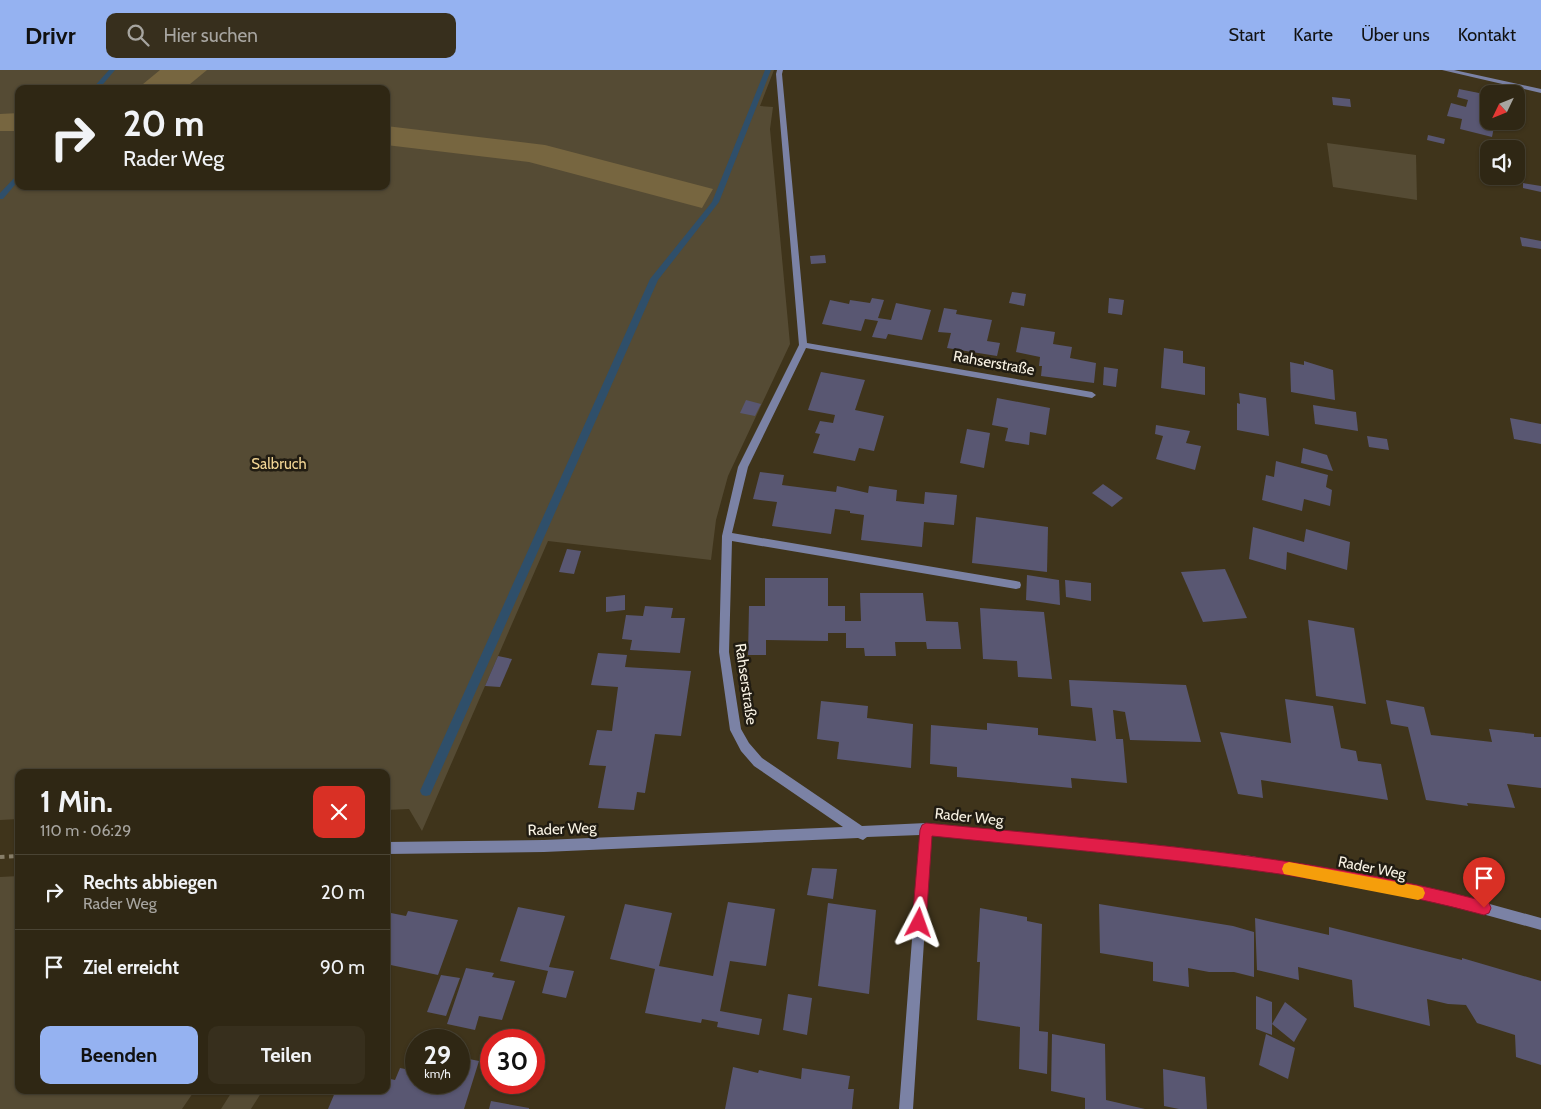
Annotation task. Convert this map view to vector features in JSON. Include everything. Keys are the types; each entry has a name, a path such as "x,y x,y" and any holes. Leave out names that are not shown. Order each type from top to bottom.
{"street":[{"path":"780,70 778,74 803,345"},
{"path":"1445,70 1541,91"},
{"name":"Rahserstraße","path":"863,834 758,762 745,747 736,730 724,652 727,536 743,467 803,345 1092,395"},
{"path":"727,536 1016,585"},
{"path":"906,1109 926,830"},
{"name":"Rader Weg","path":"390,848 544,846 926,830 1251,862 1446,898 1541,924"}],"path":[{"path":"0,857 15,856"}],"green space":[{"name":"Salbruch","path":"0,70 774,70 760,106 773,107 770,129 790,344 728,476 716,520 711,560 548,541 422,831 409,809 390,810 390,769 15,769 15,819 0,820"},
{"path":"1327,143 1416,155 1417,200 1333,187"},
{"path":"15,876 15,1094 192,1094 182,1109 0,1109 0,877"},
{"path":"230,1094 260,1094 251,1109 221,1109"}],"shaded area":[{"path":"160,70 207,70 189,85 142,85"},
{"path":"15,113 15,131 0,131 0,114"},
{"path":"390,126 545,145 713,189 702,208 529,162 390,145"}],"building":[{"path":"1459,89 1480,93 1480,130 1493,130 1492,137 1460,129 1462,119 1447,116 1451,103 1466,107 1468,100 1457,97"},
{"path":"1332,97 1350,99 1351,107 1333,105"},
{"path":"1428,135 1445,139 1444,144 1427,140"},
{"path":"1525,183 1541,186 1541,192 1523,188"},
{"path":"1520,237 1541,241 1541,249 1522,246"},
{"path":"825,255 826,263 811,264 810,256"},
{"path":"1012,292 1026,294 1024,306 1009,303"},
{"path":"872,298 884,300 878,318 891,320 896,303 931,310 922,340 888,334 886,339 872,337 878,321 865,319 861,331 822,324 830,300 849,304 850,300 870,303"},
{"path":"1109,298 1124,300 1122,315 1108,313"},
{"path":"944,308 957,310 956,314 992,320 987,341 1000,343 997,356 947,348 951,333 938,332"},
{"path":"1021,327 1055,332 1053,344 1072,347 1070,358 1096,363 1094,383 1041,376 1042,366 1039,366 1040,357 1016,352"},
{"path":"1164,348 1183,351 1183,363 1205,367 1205,395 1161,388"},
{"path":"1304,361 1333,370 1335,400 1291,392 1290,362 1304,365"},
{"path":"1104,367 1118,369 1116,387 1103,385"},
{"path":"821,372 865,380 855,410 884,416 874,451 859,448 855,461 813,453 820,434 815,433 820,421 833,423 835,415 808,410"},
{"path":"1239,393 1266,398 1269,436 1237,430 1237,403 1240,404"},
{"path":"997,398 1050,408 1046,435 1030,432 1029,445 1005,441 1008,428 992,425"},
{"path":"746,400 761,404 755,416 740,413"},
{"path":"1313,405 1356,412 1358,431 1315,424"},
{"path":"1510,418 1541,424 1541,444 1514,439"},
{"path":"1156,425 1190,431 1186,443 1201,446 1195,470 1156,459 1163,436 1155,434"},
{"path":"967,429 990,433 984,468 960,463"},
{"path":"1367,436 1387,439 1389,450 1369,447"},
{"path":"1303,448 1327,455 1333,471 1301,463"},
{"path":"1276,461 1328,475 1326,487 1332,490 1330,506 1304,499 1302,511 1262,500 1266,475 1274,477"},
{"path":"760,472 784,475 782,485 836,492 837,486 868,493 869,486 897,490 896,501 924,504 925,492 957,495 954,525 924,522 922,547 861,540 864,515 850,513 850,511 835,509 831,534 772,526 777,502 753,499"},
{"path":"1103,484 1123,498 1112,507 1092,493"},
{"path":"976,517 1048,527 1047,572 972,563"},
{"path":"1253,527 1304,542 1306,529 1350,542 1347,570 1287,552 1286,570 1249,559"},
{"path":"567,549 581,551 574,574 559,572"},
{"path":"1225,569 1247,618 1203,622 1181,572"},
{"path":"1027,575 1059,580 1060,605 1026,600"},
{"path":"765,578 828,578 828,606 845,606 845,621 861,621 860,593 923,593 926,621 958,622 961,649 927,649 926,642 895,642 896,656 865,656 864,648 846,648 846,633 828,633 828,641 766,640 766,655 748,655 749,606 765,606"},
{"path":"1065,580 1091,583 1091,601 1066,597"},
{"path":"625,595 625,610 606,612 606,597"},
{"path":"645,606 673,608 671,618 685,618 680,653 630,650 632,640 622,639 626,615 643,616"},
{"path":"980,608 1044,612 1052,679 1018,677 1017,661 983,659"},
{"path":"1308,620 1354,628 1366,704 1316,696"},
{"path":"598,653 627,655 625,667 691,671 681,736 655,734 645,793 637,792 634,810 598,808 606,766 589,765 597,730 612,731 618,687 591,685"},
{"path":"498,656 512,659 500,687 485,686"},
{"path":"1069,680 1186,685 1201,742 1130,740 1125,712 1113,710 1116,739 1123,739 1127,783 1071,778 1072,788 957,777 957,767 930,764 931,725 987,730 987,723 1038,728 1038,735 1096,741 1092,708 1071,706"},
{"path":"1285,699 1333,706 1341,748 1356,751 1358,761 1381,764 1388,800 1261,780 1263,798 1238,794 1220,732 1291,743"},
{"path":"1386,700 1424,707 1431,735 1492,742 1489,729 1534,734 1534,737 1541,737 1541,788 1507,784 1515,808 1467,803 1468,806 1426,800 1408,727 1391,724"},
{"path":"821,701 868,706 867,718 913,724 911,768 837,759 839,742 817,739"},
{"path":"812,868 837,869 833,899 807,895"},
{"path":"728,902 775,909 766,966 730,961 720,1011 762,1019 759,1035 717,1027 718,1022 702,1019 701,1023 645,1013 655,969 610,959 625,904 672,913 659,966 713,976"},
{"path":"828,903 876,910 869,994 818,986"},
{"path":"1099,904 1233,926 1254,932 1254,977 1234,972 1209,972 1188,968 1189,987 1153,981 1153,962 1100,953"},
{"path":"518,907 565,916 549,967 574,971 566,998 542,993 548,971 500,961"},
{"path":"980,908 1027,917 1027,921 1042,924 1039,1031 1048,1032 1047,1074 1019,1069 1020,1027 977,1020 980,962 977,962"},
{"path":"408,911 458,920 438,975 390,965 390,913 406,916"},
{"path":"1255,918 1329,935 1329,927 1462,960 1462,958 1541,981 1541,1065 1516,1057 1515,1035 1477,1023 1466,1005 1448,1004 1427,999 1430,1026 1354,1007 1352,980 1298,967 1299,980 1257,970"},
{"path":"466,968 494,973 492,977 515,981 502,1020 479,1016 475,1030 447,1024"},
{"path":"441,975 460,978 446,1016 427,1012"},
{"path":"788,994 812,998 807,1035 783,1030"},
{"path":"1256,996 1272,1002 1272,1035 1256,1029"},
{"path":"1285,1002 1307,1019 1294,1042 1272,1024"},
{"path":"1052,1034 1105,1044 1106,1100 1145,1109 1085,1109 1085,1098 1051,1091"},
{"path":"1266,1034 1295,1048 1288,1079 1259,1065"},
{"path":"470,1059 479,1061 470,1090"},
{"path":"733,1067 758,1073 759,1070 801,1079 802,1068 850,1076 848,1089 854,1089 852,1109 725,1109"},
{"path":"400,1068 405,1069 405,1094 469,1094 464,1109 328,1109 334,1094 390,1094 390,1079 395,1080"},
{"path":"1163,1069 1205,1077 1207,1109 1179,1109 1164,1106"},
{"path":"491,1101 529,1108 529,1109 489,1109"}],"waterway":[{"path":"99,85 112,70"},
{"path":"426,791 654,279 715,202 768,70"},
{"path":"0,197 15,180"}],"slow traffic":[{"path":"1289,869 1418,893"}],"route":[{"path":"919,923 926,830 1251,862 1446,898 1484,908"}]}
